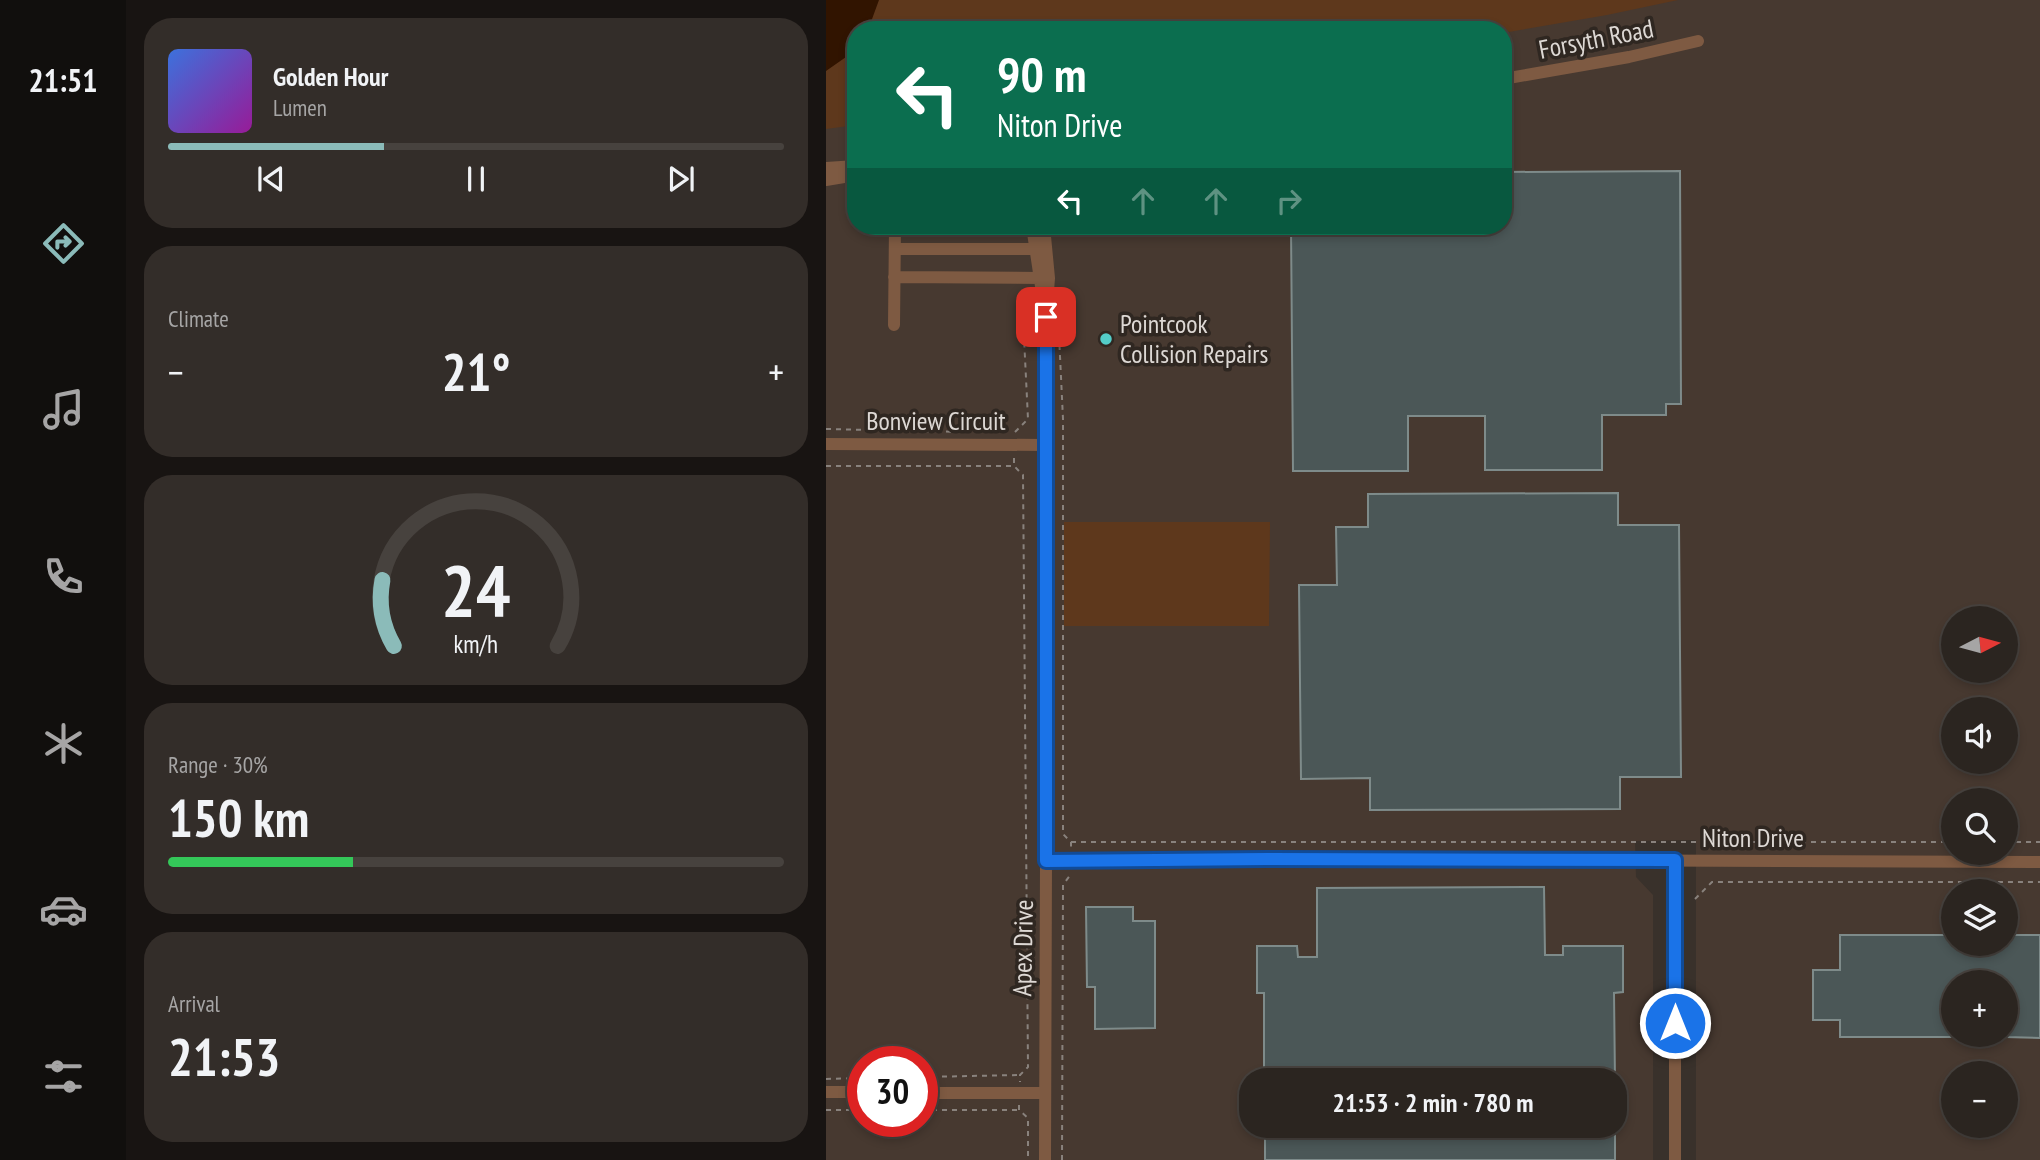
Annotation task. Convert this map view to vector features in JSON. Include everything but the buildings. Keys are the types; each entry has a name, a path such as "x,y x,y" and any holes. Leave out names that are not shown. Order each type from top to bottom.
{"street":[{"name":"Forsyth Road","path":"1512,77 1629,57 1698,41"},
{"path":"826,168 847,167"},
{"path":"826,180 847,176"},
{"path":"894,325 895,235"},
{"name":"Apex Drive","path":"1034,235 1046,317"},
{"name":"Apex Drive","path":"1045,235 1049,278 1045,445 1045,1160"},
{"path":"895,249 1036,249"},
{"path":"894,277 1040,278"},
{"name":"Bonview Circuit","path":"826,444 1045,445"},
{"name":"Niton Drive","path":"1046,861 1266,859 2040,862"},
{"path":"1675,860 1675,1160"},
{"path":"826,1092 847,1092"},
{"path":"938,1093 1044,1093"}],"path":[{"path":"938,1077 1020,1075 1028,1067 1023,475 1014,466 1014,433 1028,419 1023,317"},
{"path":"1059,332 1063,419 1063,834 1071,842 1941,842"},
{"path":"826,429 974,432"},
{"path":"826,466 1014,466"},
{"path":"1062,1160 1063,885 1071,876 1071,842"},
{"path":"2018,842 2040,842"},
{"path":"1695,898 1712,881 2040,882"},
{"path":"1019,1110 1020,1075"},
{"path":"826,1079 847,1078"},
{"path":"826,1110 847,1110"},
{"path":"938,1110 1019,1110 1028,1118 1028,1160"}],"shaded area":[{"path":"826,0 2040,0 2040,1160 1696,1160 1696,840 1635,841 1636,877 1653,895 1653,1160 826,1160"},
{"path":"826,0 1678,0 1512,31 1512,21 847,21 847,126 826,129"},
{"path":"826,0 879,0 871,21 847,21 847,56 826,71"},
{"path":"1064,522 1270,522 1269,626 1064,626"}],"place":[{"name":"Pointcook Collision Repairs","path":"1106,339"}],"route":[{"path":"1046,317 1046,861 1675,860 1675,1023"}]}
